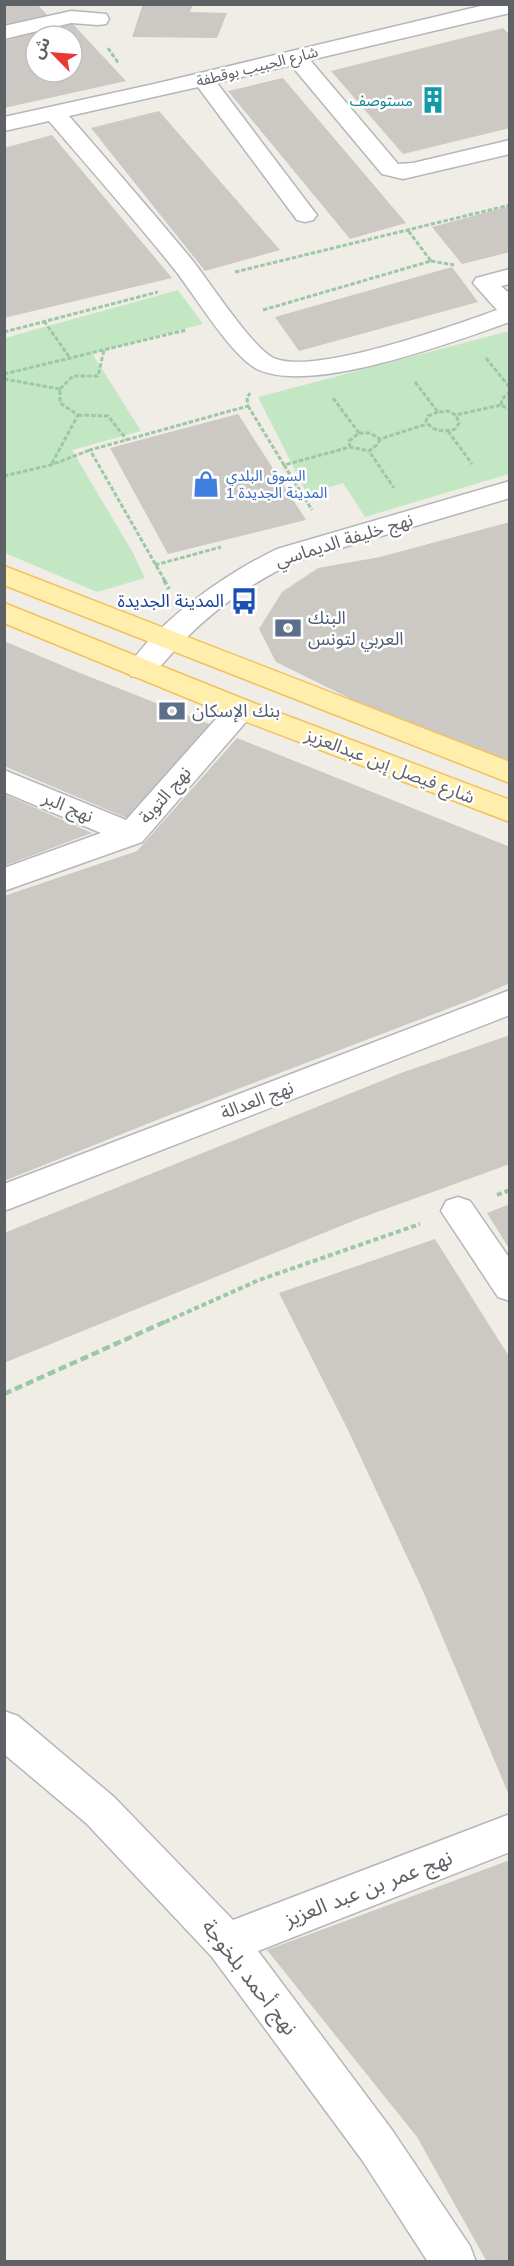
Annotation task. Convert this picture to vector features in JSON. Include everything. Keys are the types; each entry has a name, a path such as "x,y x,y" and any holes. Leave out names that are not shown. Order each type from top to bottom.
{"main road":[{"name":"شارع فيصل إبن عبدالعزيز","path":"4,575 510,773"},
{"name":"شارع فيصل إبن عبدالعزيز","path":"4,612 241,709 510,812"}],"street":[{"name":"شارع الحبيب بوقطفة","path":"4,124 142,94 510,6"},
{"path":"4,33 70,17 98,19"},
{"path":"295,56 390,169 403,172 510,147"},
{"path":"203,79 305,215"},
{"path":"54,113 197,281 253,354 269,365 312,368 392,352 510,314"},
{"path":"510,276 485,283 510,309"},
{"name":"نهج خليفة الديماسي","path":"141,669 166,640 189,620 231,586 270,562 286,555 510,489"},
{"name":"نهج التوبة","path":"4,880 131,834 241,709"},
{"name":"نهج البر","path":"4,780 131,834"},
{"name":"نهج العدالة","path":"4,1198 510,1002"},
{"path":"458,1211 510,1287"},
{"name":"نهج أحمد بلخوجة","path":"4,1729 100,1810 227,1943 377,2145 454,2262"},
{"name":"نهج عمر بن عبد العزيز","path":"227,1943 510,1833"}],"path":[{"path":"98,19 109,50 142,94"},
{"path":"4,332 197,281 510,205"},
{"path":"4,377 70,358 227,320 431,261 407,230"},
{"path":"44,321 70,358"},
{"path":"104,350 98,376 73,376 60,389 60,403 78,415 108,416 127,440"},
{"path":"392,352 438,412"},
{"path":"269,365 247,398 249,406 284,465 350,447 369,451 415,517"},
{"path":"312,368 359,433"},
{"path":"4,377 60,389"},
{"path":"501,405 502,399 510,392"},
{"path":"427,424 428,416 438,412 448,411 456,415 501,405 510,410"},
{"path":"4,477 51,465 90,450 249,406"},
{"path":"51,465 78,415"},
{"path":"427,424 433,430 455,429 459,423 456,415"},
{"path":"369,451 378,444 380,439 427,424"},
{"path":"350,447 349,441 359,433 370,433 380,439"},
{"path":"90,450 155,566 189,620"},
{"path":"4,1394 259,1280 458,1211 510,1190"}],"green space":[{"path":"178,290 203,324 92,353 141,431 72,450 133,553 145,578 97,592 5,553 5,338"},
{"path":"509,331 509,474 365,517 343,483 307,494 258,397"}],"building":[{"path":"4,4 37,4 50,18 24,24 4,30"},
{"path":"143,4 193,4 190,12 227,13 217,38 132,37"},
{"name":"مستوصف","path":"503,28 510,35 510,128 403,154 331,71"},
{"path":"24,35 24,84 84,84 84,36 126,81 4,108 4,41"},
{"path":"283,78 406,223 350,239 228,91"},
{"path":"159,111 280,250 205,271 91,128"},
{"path":"52,135 172,278 4,318 4,148"},
{"path":"510,206 510,252 462,264 432,227"},
{"path":"452,267 478,302 299,351 275,317"},
{"name":"السوق البلدي المدينة الجديدة 1","path":"238,414 306,520 168,554 110,448"},
{"path":"510,522 510,762 353,700 276,662 259,629 282,592 318,568 380,557"},
{"path":"4,641 217,727 134,821 4,766"},
{"path":"237,738 510,847 510,983 4,1181 4,896 137,851"},
{"path":"4,794 92,833 4,866"},
{"path":"510,1035 510,1164 358,1219 4,1363 4,1233 401,1073"},
{"path":"510,1204 510,1250 487,1213"},
{"path":"435,1239 510,1358 509,1795 423,1591 347,1428 279,1293"},
{"path":"510,1860 510,2262 487,2262 417,2137 267,1950"}],"place":[{"name":"مستوصف","path":"433,100"},
{"name":"السوق البلدي المدينة الجديدة 1","path":"206,484"},
{"name":"المدينة الجديدة","path":"244,601"},
{"name":"البنك العربي لتونس","path":"288,628"},
{"name":"بنك الإسكان","path":"172,711"}]}
